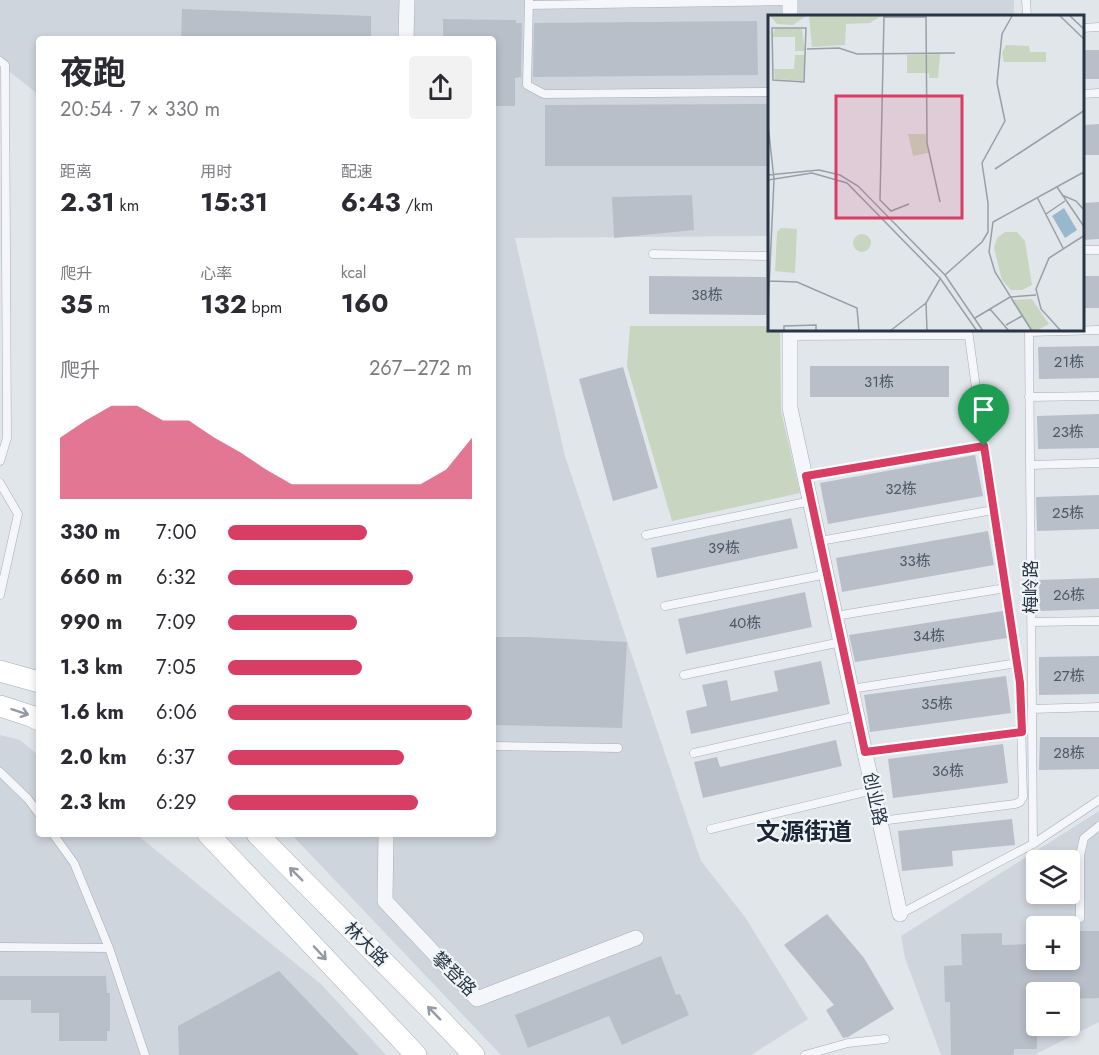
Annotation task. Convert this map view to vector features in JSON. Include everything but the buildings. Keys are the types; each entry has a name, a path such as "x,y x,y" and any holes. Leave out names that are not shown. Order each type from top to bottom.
{"main road":[{"path":"0,671 36,681"},
{"path":"0,706 36,718"},
{"path":"211,837 416,1055"},
{"name":"林大路","path":"260,837 474,1055"}],"street":[{"path":"406,36 407,0"},
{"name":"创业路","path":"790,333 790,408 900,914"},
{"name":"攀登路","path":"386,837 385,901 477,999 636,938"}],"lane":[{"path":"1026,0 1027,15"},
{"path":"768,92 544,94 528,85 529,3 790,6"},
{"path":"1084,28 1099,27"},
{"path":"0,61 5,65 7,426 7,438 0,461"},
{"path":"1084,94 1099,93"},
{"path":"653,254 768,256"},
{"path":"1084,330 1099,330"},
{"name":"梅岭路","path":"1029,332 1033,844"},
{"path":"790,333 968,333 1020,683 1023,797 1015,804 880,821"},
{"path":"1029,397 1099,396"},
{"path":"806,476 984,446"},
{"path":"1030,465 1099,463"},
{"path":"0,483 18,514 0,595"},
{"path":"646,535 811,501"},
{"path":"819,541 993,510"},
{"path":"665,606 826,574"},
{"path":"836,616 1006,588"},
{"path":"1031,622 1099,621"},
{"path":"684,675 841,642"},
{"path":"851,689 1017,663"},
{"path":"1032,709 1099,707"},
{"path":"694,753 857,716"},
{"path":"865,752 1022,732"},
{"path":"496,746 618,748"},
{"path":"0,772 36,810"},
{"path":"711,829 873,790"},
{"path":"900,914 1033,844 1099,800"},
{"path":"1080,916 1080,855 1084,838 1099,826"},
{"path":"55,837 74,863 109,948 145,1055"},
{"path":"0,947 109,948"},
{"path":"805,1055 848,1043 885,1039"}],"shaded area":[{"path":"0,0 1014,0 1014,15 768,15 768,236 515,238 565,456 701,861 745,917 808,1019 751,1055 501,1055 294,837 496,837 496,36 36,36 36,93 0,64"},
{"path":"0,735 20,740 36,753 36,837 140,837 322,985 386,1055 0,1055"},
{"path":"1099,811 1099,1022 1080,1032 1080,982 1026,982 1026,1036 1071,1036 1034,1055 941,1055 905,958 901,936 1026,857 1026,904 1080,904 1080,850 1037,850"}],"green space":[{"path":"630,326 768,326 768,332 780,332 781,411 800,493 672,521 627,366"}],"district":[{"name":"文源街道","path":"804,832"}],"route":[{"path":"984,446 1020,683 1022,732 865,752 806,476 984,446"}]}
